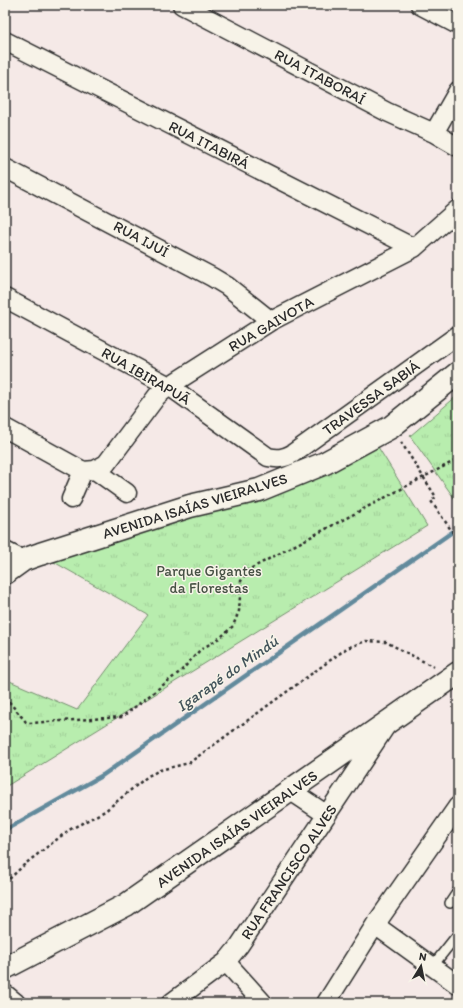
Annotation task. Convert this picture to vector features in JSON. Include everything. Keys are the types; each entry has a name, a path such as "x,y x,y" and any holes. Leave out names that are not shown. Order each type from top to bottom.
{"main road":[{"name":"AVENIDA ISAÍAS VIEIRALVES","path":"5,573 14,556 190,506 259,490 325,463 391,427 458,373"},
{"name":"AVENIDA ISAÍAS VIEIRALVES","path":"5,968 126,905 456,677"}],"street":[{"name":"RUA ITABORAÍ","path":"182,5 387,112 434,133 458,147"},
{"path":"420,5 458,25"},
{"name":"RUA ITABIRÁ","path":"5,41 414,248"},
{"path":"434,133 458,91"},
{"name":"RUA IJUÍ","path":"5,168 212,276 271,321"},
{"name":"RUA GAIVOTA","path":"71,499 95,468 157,396 169,386 271,321 414,248 458,209"},
{"name":"RUA IBIRAPUÃ","path":"5,298 169,386 268,457 282,459"},
{"name":"TRAVESSA SABIÁ","path":"282,459 292,454 458,335"},
{"path":"5,428 95,468 127,493"},
{"name":"RUA FRANCISCO ALVES","path":"171,1003 226,962 243,940 328,815 387,724"},
{"path":"291,791 328,815"},
{"path":"326,1003 375,925 458,806"},
{"path":"375,925 431,968 458,985"},
{"path":"226,962 263,1003"},
{"path":"5,994 16,1003"}],"lane":[{"path":"450,903 458,891"},
{"path":"431,968 458,934"}],"path":[{"path":"391,427 436,497 431,501 458,540"},
{"path":"5,697 26,722 30,724 122,717 181,671 200,650 221,637 233,626 239,611 241,581 248,570 458,459"},
{"path":"5,883 25,864 68,830 105,811 148,776 160,770 189,763 347,648 366,641 386,642 456,677"}],"green space":[{"path":"458,395 458,501 457,502 410,436"},
{"name":"Parque Gigantes da Florestas","path":"378,447 427,526 5,787 5,679 77,710 148,615 52,561"}],"waterway":[{"name":"Igarapé do Mindú","path":"5,830 103,775 458,528"}]}
